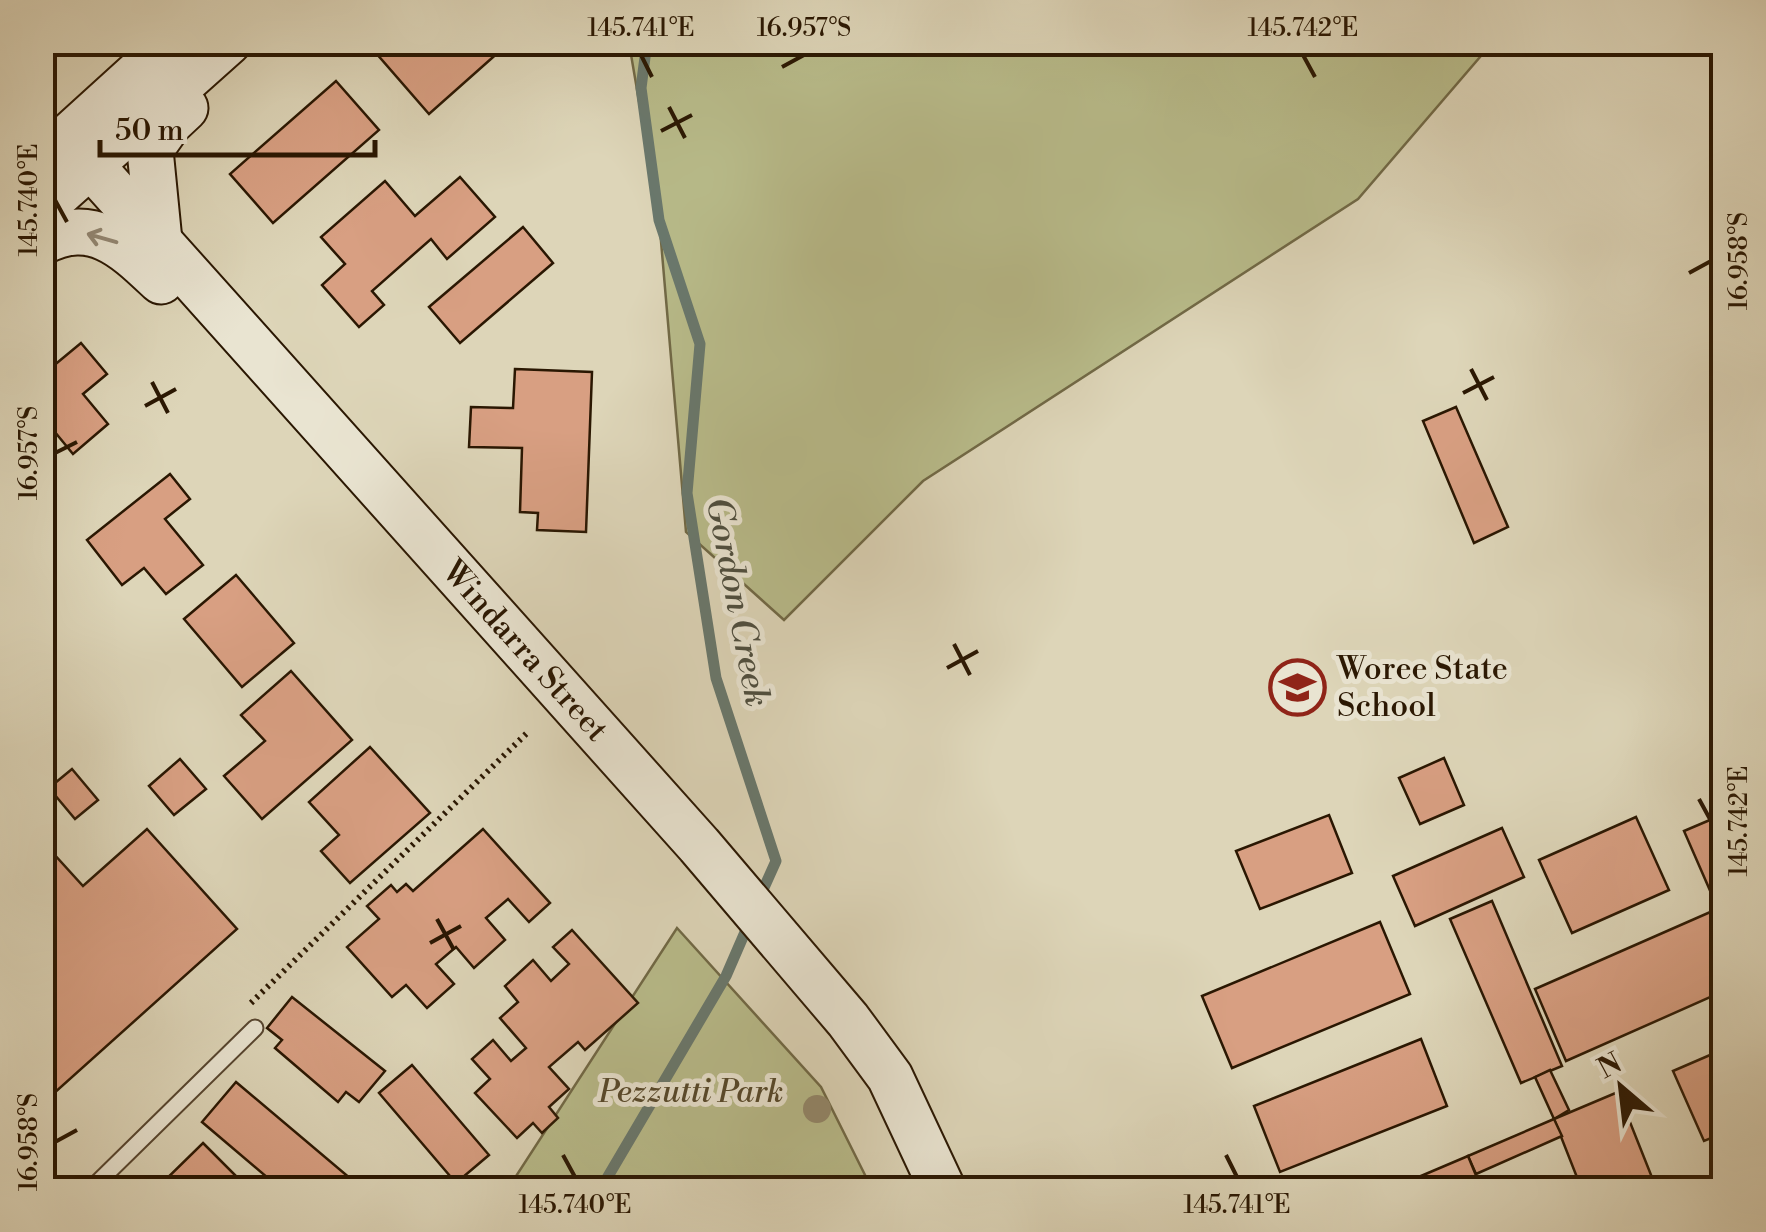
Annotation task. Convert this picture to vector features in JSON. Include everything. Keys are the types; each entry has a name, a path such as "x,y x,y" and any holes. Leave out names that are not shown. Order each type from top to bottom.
{"street":[{"path":"42,208 67,156 121,86 173,42"},
{"path":"67,156 228,42"},
{"path":"159,241 150,150 168,123 256,42"},
{"name":"Windarra Street","path":"67,156 159,241 700,845 848,1020 890,1078 943,1190"},
{"path":"42,242 74,232 92,233 122,244 427,541"}],"lane":[{"path":"90,1190 255,1028"}],"path":[{"path":"240,1014 530,731"}],"green space":[{"path":"629,42 1492,43 1358,199 923,481 784,620 686,532 659,218"},
{"name":"Pezzutti Park","path":"677,928 821,1087 872,1189 507,1190"}],"building":[{"path":"388,42 510,42 429,114 376,53"},
{"path":"336,81 379,130 273,223 230,174"},
{"path":"460,177 495,217 447,259 431,239 372,291 384,305 359,327 322,285 345,264 321,237 385,181 415,216"},
{"path":"523,227 553,263 460,343 429,307"},
{"path":"81,343 107,374 83,394 108,424 73,454 54,431 42,440 42,368 46,372"},
{"path":"515,369 592,372 586,532 537,530 538,513 520,512 522,448 469,447 471,407 513,408"},
{"path":"1456,407 1508,527 1474,543 1423,421"},
{"path":"170,474 190,499 165,519 203,565 166,594 144,568 122,585 87,540"},
{"path":"236,575 294,643 242,687 184,619"},
{"path":"291,671 352,740 262,819 224,776 265,741 241,715"},
{"path":"42,724 54,736 42,747"},
{"path":"370,747 430,813 350,883 321,851 339,835 309,802"},
{"path":"1444,758 1464,805 1420,824 1399,778"},
{"path":"180,759 206,789 174,815 149,786"},
{"path":"72,769 98,800 75,819 49,788"},
{"path":"1724,814 1724,890 1712,895 1684,831"},
{"path":"1329,815 1352,873 1260,909 1236,851"},
{"path":"1636,817 1669,890 1572,933 1539,860"},
{"path":"1502,828 1524,877 1415,926 1393,876"},
{"path":"147,829 237,929 42,1104 42,841 83,886"},
{"path":"483,829 550,903 529,922 508,899 486,918 505,940 474,968 456,947 436,964 454,984 427,1008 406,985 392,997 347,947 379,919 367,906 391,885 397,892 406,884 413,891"},
{"path":"1492,901 1562,1066 1521,1083 1450,919"},
{"path":"1724,906 1724,991 1566,1061 1535,989"},
{"path":"1380,922 1410,994 1232,1068 1202,996"},
{"path":"572,930 638,1003 585,1050 578,1042 549,1067 569,1089 549,1107 558,1118 542,1133 533,1123 517,1138 475,1093 490,1079 472,1059 493,1040 511,1061 526,1048 500,1018 518,1002 505,986 533,960 551,981 569,964 553,947"},
{"path":"292,997 385,1071 359,1102 346,1092 338,1102 275,1048 282,1040 267,1028"},
{"path":"1421,1039 1447,1106 1280,1172 1254,1106"},
{"path":"1724,1049 1724,1133 1704,1141 1673,1071"},
{"path":"412,1065 489,1155 456,1183 379,1093"},
{"path":"1550,1070 1569,1110 1554,1119 1535,1077"},
{"path":"236,1082 364,1190 282,1190 202,1122"},
{"path":"1618,1092 1657,1190 1582,1190 1554,1119"},
{"path":"1554,1119 1562,1136 1476,1174 1468,1156"},
{"path":"203,1143 237,1177 224,1190 155,1190"},
{"path":"1468,1156 1482,1190 1388,1190"}],"waterway":[{"name":"Gordon Creek","path":"647,42 641,88 659,220 700,344 687,493 716,678 776,861 758,901"},
{"name":"Gordon Creek","path":"600,1190 726,976 749,923"}],"place":[{"name":"Woree State School","path":"1298,687"}]}
